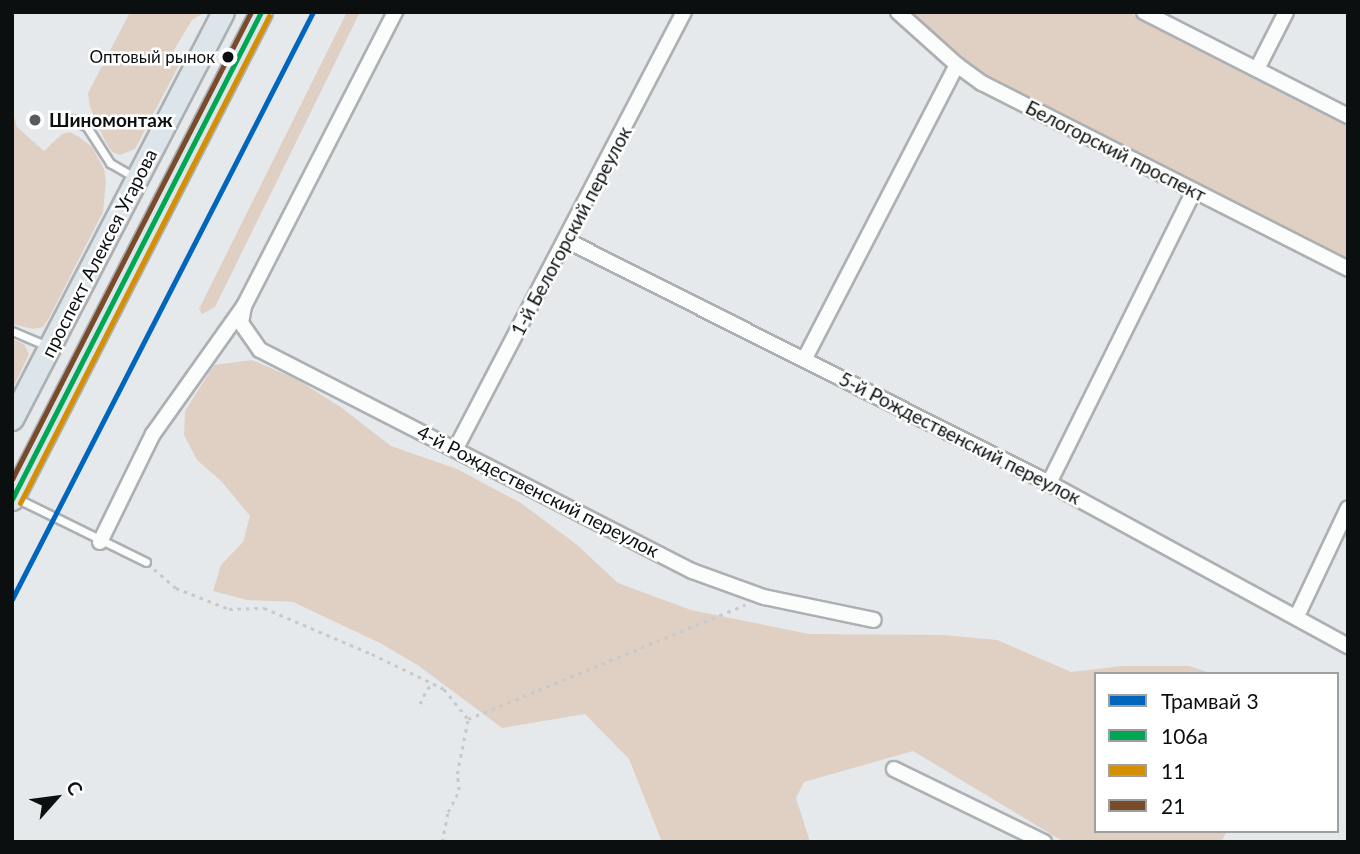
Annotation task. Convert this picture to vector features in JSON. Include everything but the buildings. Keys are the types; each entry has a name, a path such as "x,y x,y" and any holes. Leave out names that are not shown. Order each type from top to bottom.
{"main road":[{"name":"проспект Алексея Угарова","path":"12,419 223,12"},
{"name":"проспект Алексея Угарова","path":"13,498 261,12"}],"street":[{"path":"100,542 153,434 244,306 395,12"},
{"name":"1-й Белогорский переулок","path":"456,448 684,12"},
{"name":"Белогорский проспект","path":"898,12 957,65 982,83 1348,269"},
{"path":"1144,12 1348,116"},
{"path":"1257,69 1286,12"},
{"path":"805,358 957,65"},
{"path":"1049,483 1194,191"},
{"name":"5-й Рождественский переулок","path":"566,240 1049,483 1348,646"},
{"name":"4-й Рождественский переулок","path":"244,306 241,323 260,350 692,571 764,597 874,620"},
{"path":"1297,616 1348,508"},
{"path":"894,769 1044,842"}],"lane":[{"path":"57,120 72,120 86,127 110,163 137,179"},
{"path":"12,331 51,348"},
{"path":"13,498 146,562"}],"path":[{"path":"146,562 176,588 229,609 264,608 444,689 467,719 457,774 460,790 448,812 442,842"},
{"path":"467,719 764,597"},
{"path":"420,704 426,688 436,685"}],"shaded area":[{"path":"130,12 205,12 192,20 174,50 179,65 135,149 120,155 112,152 104,139 90,107 88,93"},
{"path":"347,12 360,12 215,307 202,314 199,309"},
{"path":"909,12 1128,12 1348,126 1348,262 977,75"},
{"path":"12,109 17,127 44,151 62,134 70,132 79,137 92,147 104,169 106,181 103,212 49,318 43,327 33,329 12,324"},
{"path":"12,339 24,344 29,354 12,390"},
{"path":"252,360 298,380 342,408 391,446 457,469 521,503 576,544 618,583 691,610 809,634 943,635 997,640 1071,672 1122,666 1189,666 1208,672 1094,672 1094,833 1226,833 1221,842 1064,842 913,751 804,782 796,798 810,842 662,842 629,759 585,714 502,728 419,666 380,643 293,602 247,600 213,591 221,565 243,542 250,516 222,482 197,460 184,435 185,411 214,365"}],"tram line":[{"name":"3","path":"12,599 313,12"}],"transit line":[{"name":"21","path":"12,479 251,12"},
{"name":"106а","path":"12,499 261,12"},
{"name":"11","path":"20,503 269,16"}],"place":[{"name":"Оптовый рынок","path":"228,57"},
{"name":"Шиномонтаж","path":"35,120"}]}
